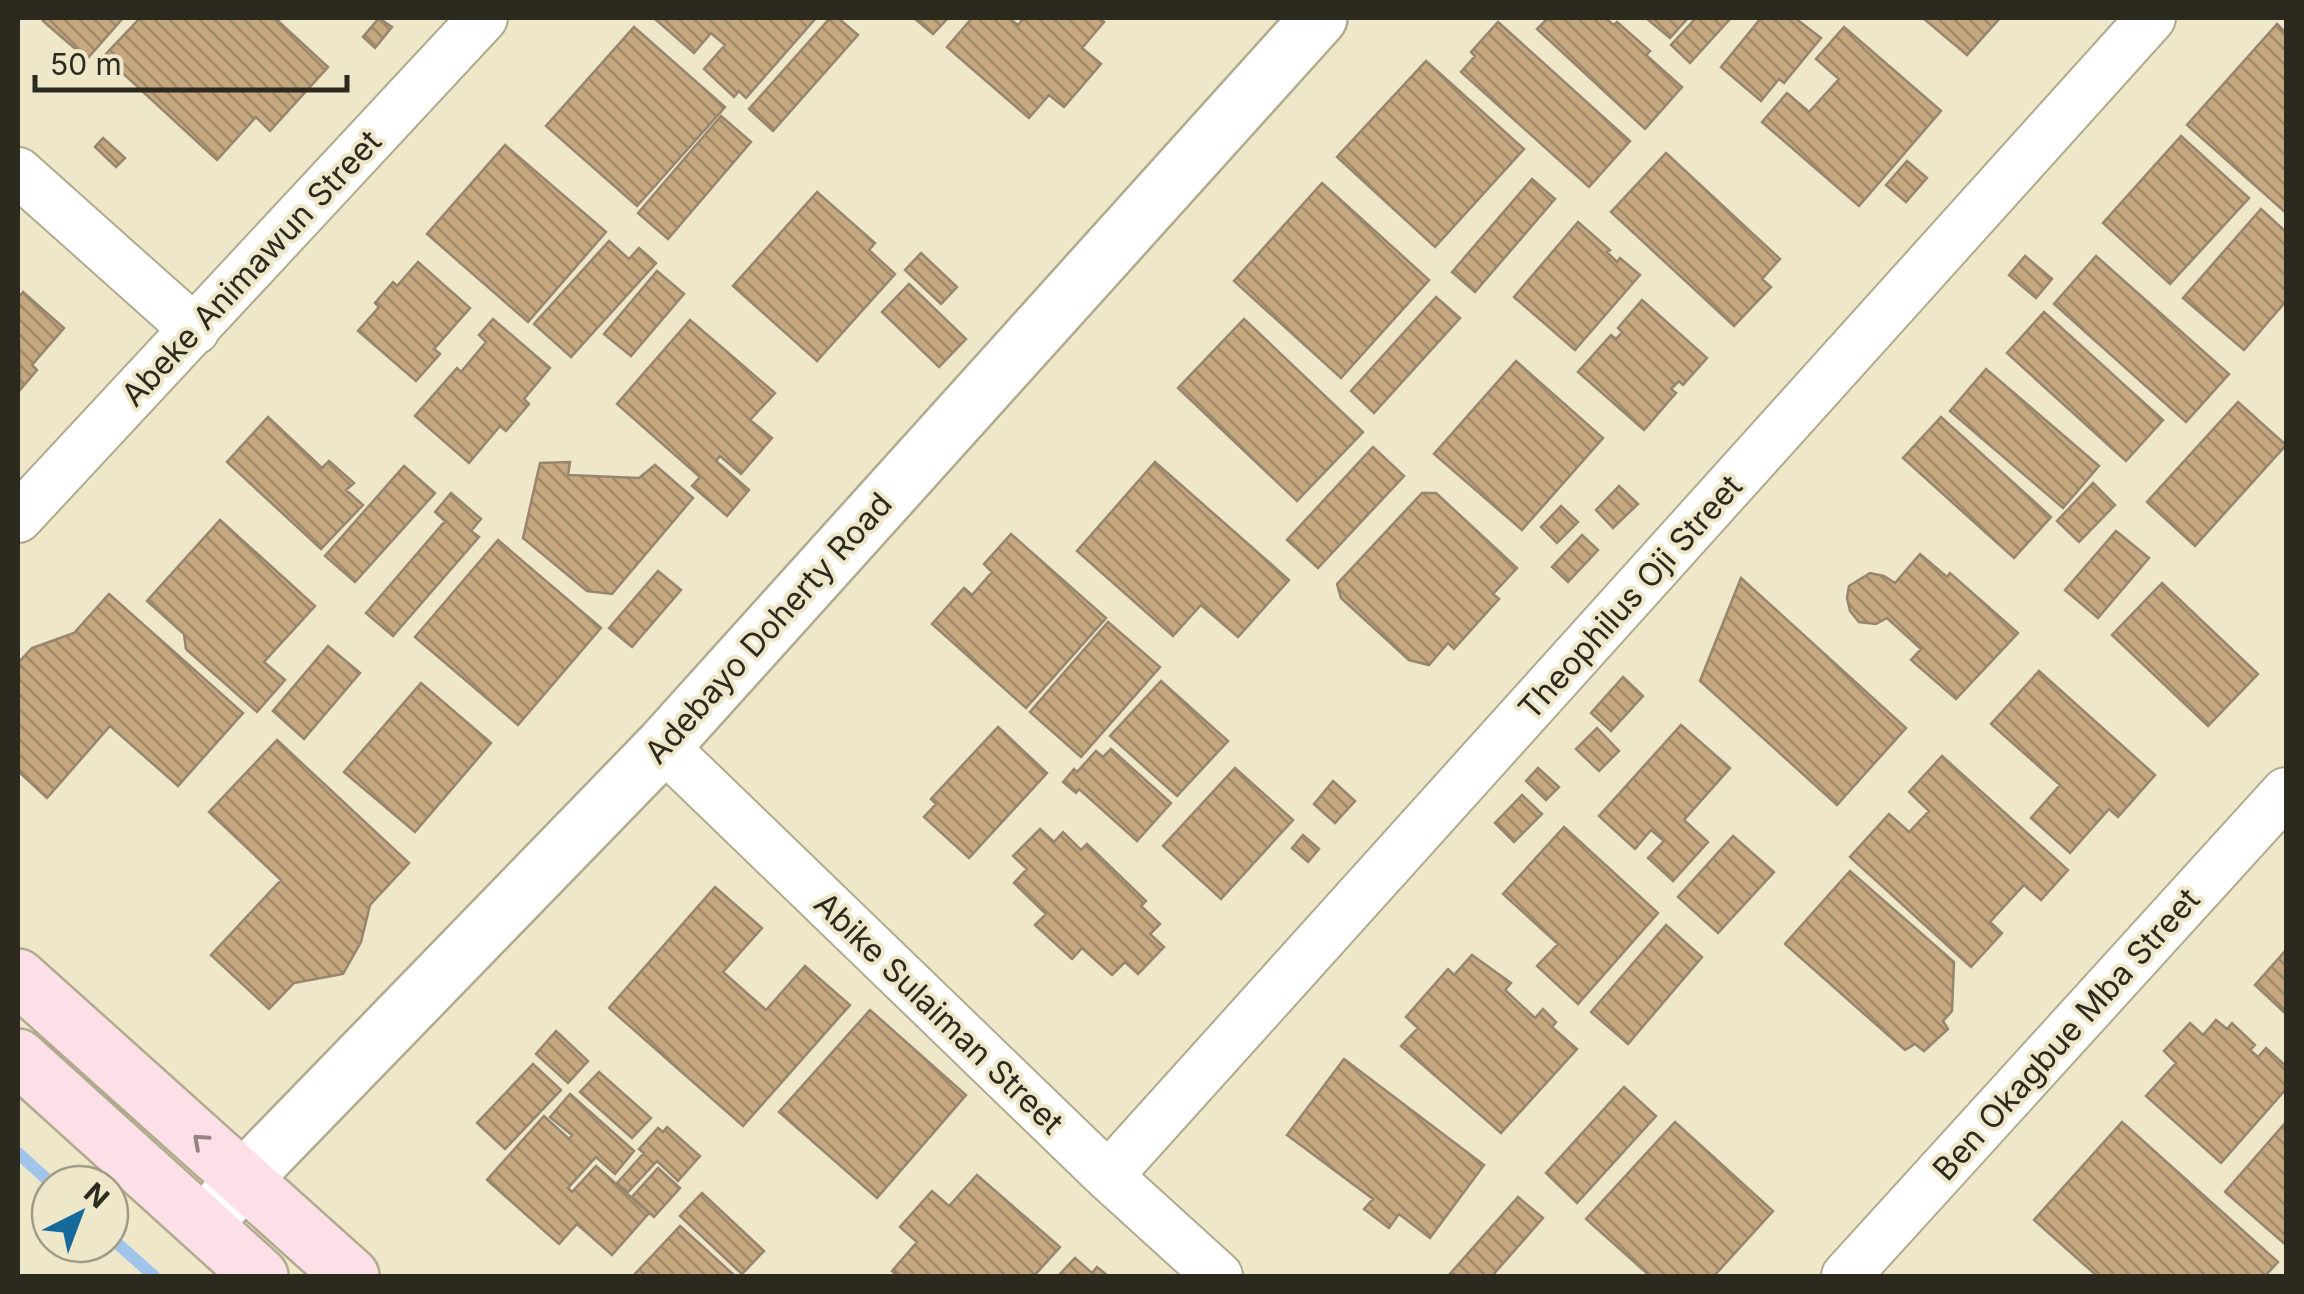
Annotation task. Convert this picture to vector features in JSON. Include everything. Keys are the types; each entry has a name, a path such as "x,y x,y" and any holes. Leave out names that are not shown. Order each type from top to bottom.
{"main road":[{"path":"18,977 350,1276"},
{"path":"18,1057 260,1276"}],"street":[{"name":"Abeke Animawun Street","path":"18,518 483,18"},
{"name":"Adebayo Doherty Road","path":"204,1226 242,1179 663,746 1319,18"},
{"name":"Theophilus Oji Street","path":"1108,1176 2151,18"},
{"path":"18,172 194,330"},
{"name":"Abike Sulaiman Street","path":"663,746 1108,1176 1218,1276"},
{"name":"Ben Okagbue Mba Street","path":"1846,1276 2286,792"}],"building":[{"path":"123,18 87,59 43,21"},
{"path":"140,18 282,18 278,21 328,67 270,131 256,117 217,160 104,56"},
{"path":"379,18 392,27 375,48 363,37"},
{"path":"816,18 746,98 739,91 734,97 704,69 725,45 711,33 694,53 655,19"},
{"path":"830,18 838,18 858,35 773,131 749,109"},
{"path":"914,18 948,18 933,34"},
{"path":"972,18 1009,18 1018,25 1024,18 1099,18 1104,22 1082,48 1101,64 1064,107 1049,95 1029,118 947,47"},
{"path":"1548,18 1605,18 1614,25 1617,22 1682,87 1645,129 1537,29"},
{"path":"1646,18 1688,18 1670,38"},
{"path":"1696,18 1731,18 1690,63 1671,45"},
{"path":"1761,18 1795,18 1821,38 1784,83 1779,79 1761,101 1721,67"},
{"path":"1923,18 2000,18 1967,55"},
{"path":"1498,22 1630,141 1589,187 1461,72 1475,56 1471,52"},
{"path":"2277,24 2286,33 2286,213 2187,125"},
{"path":"634,27 725,107 637,206 546,126"},
{"path":"1844,27 1941,111 1859,206 1762,122 1787,93 1809,112 1839,79 1816,59"},
{"path":"1426,61 1524,149 1435,247 1337,157"},
{"path":"721,116 751,142 668,239 638,213"},
{"path":"2181,136 2249,198 2170,284 2103,223"},
{"path":"103,138 125,158 116,167 95,147"},
{"path":"505,145 606,232 528,322 427,234"},
{"path":"1666,153 1780,259 1762,279 1771,287 1734,326 1611,212"},
{"path":"1907,161 1927,178 1906,202 1886,185"},
{"path":"1532,179 1555,199 1475,292 1452,272"},
{"path":"1322,183 1429,280 1341,378 1234,281"},
{"path":"817,192 875,243 869,250 895,274 817,361 733,286"},
{"path":"2261,209 2286,232 2286,301 2244,350 2183,298"},
{"path":"1578,222 1610,250 1607,252 1617,262 1620,258 1640,275 1575,350 1514,297"},
{"path":"609,241 629,259 639,248 656,263 571,357 534,324"},
{"path":"921,253 957,287 941,304 905,270"},
{"path":"2025,256 2052,279 2036,298 2009,275"},
{"path":"2096,256 2229,374 2186,422 2054,304"},
{"path":"418,262 470,308 434,349 440,354 416,381 358,331 379,307 375,303 393,282 397,286"},
{"path":"657,271 684,294 631,356 604,334"},
{"path":"909,284 966,339 939,367 882,312"},
{"path":"23,292 64,328 32,365 37,370 20,390 18,298"},
{"path":"1436,297 1460,318 1374,413 1351,391"},
{"path":"1642,300 1707,358 1683,385 1679,381 1671,389 1676,393 1644,430 1578,372 1611,335 1616,339 1622,332 1618,328"},
{"path":"2044,312 2163,420 2126,461 2007,353"},
{"path":"493,319 550,368 524,399 529,404 506,431 500,426 469,463 415,416 486,342 479,335"},
{"path":"1244,319 1363,432 1297,501 1178,388"},
{"path":"690,320 775,393 750,420 772,438 741,474 720,456 716,461 749,490 727,516 692,486 700,477 617,404"},
{"path":"1516,361 1603,438 1522,530 1434,454"},
{"path":"1986,369 2099,466 2063,508 1950,411"},
{"path":"2238,402 2286,445 2195,546 2147,502"},
{"path":"268,417 322,468 329,461 354,483 346,490 363,505 321,549 227,462"},
{"path":"1941,417 2051,517 2014,558 1903,458"},
{"path":"1373,447 1404,476 1318,568 1287,540"},
{"path":"570,462 568,475 639,478 655,465 693,498 612,594 587,591 523,538 540,463"},
{"path":"1155,462 1289,580 1238,637 1201,605 1173,636 1077,551"},
{"path":"404,466 435,493 355,582 325,556"},
{"path":"2093,483 2115,505 2079,542 2057,521"},
{"path":"1619,486 1638,504 1613,528 1596,510"},
{"path":"451,493 481,519 471,531 479,537 393,636 366,613 445,521 435,512"},
{"path":"1422,493 1436,493 1517,568 1493,594 1499,599 1454,649 1448,643 1429,665 1409,660 1341,598 1337,584"},
{"path":"1561,506 1578,522 1557,543 1541,527"},
{"path":"220,520 315,606 264,662 285,680 257,712 186,649 184,634 147,601"},
{"path":"2116,531 2149,558 2098,618 2065,590"},
{"path":"1011,534 1106,618 1026,708 932,624 964,588 972,595 992,572 984,564"},
{"path":"1582,535 1598,550 1568,582 1552,567"},
{"path":"498,540 601,628 518,725 415,637"},
{"path":"1920,554 1947,577 1950,573 2018,633 1956,699 1911,660 1921,649 1887,618 1876,624 1859,622 1850,611 1849,586 1870,573 1895,583"},
{"path":"658,571 681,590 632,647 609,628"},
{"path":"1741,578 1906,728 1837,805 1700,681"},
{"path":"2162,583 2258,674 2208,726 2112,635"},
{"path":"109,594 243,713 178,786 110,726 47,798 18,771 18,663 32,648 74,633"},
{"path":"1108,622 1160,667 1081,757 1030,712"},
{"path":"328,646 360,673 304,739 273,711"},
{"path":"2039,671 2155,775 2118,817 2109,809 2070,853 2031,818 2060,785 1991,724"},
{"path":"1623,677 1643,696 1611,731 1591,713"},
{"path":"1161,681 1228,741 1177,796 1110,736"},
{"path":"421,683 491,743 415,832 344,772"},
{"path":"1681,725 1730,768 1684,820 1708,842 1673,881 1648,858 1664,841 1651,830 1635,849 1599,816"},
{"path":"998,727 1047,773 969,858 924,817 936,804 931,799"},
{"path":"1597,728 1619,751 1599,771 1576,749"},
{"path":"277,740 409,863 370,905 361,942 343,974 294,983 269,1009 211,955 281,880 209,812"},
{"path":"1111,749 1171,803 1137,841 1079,789 1076,793 1063,782 1096,751 1103,757"},
{"path":"1942,756 2068,870 2041,900 2024,885 1990,922 2002,933 1971,967 1850,857 1889,814 1909,832 1929,811 1909,792"},
{"path":"1235,768 1293,820 1221,899 1163,846"},
{"path":"1538,768 1559,787 1546,800 1526,781"},
{"path":"1333,781 1355,801 1335,823 1314,804"},
{"path":"1522,795 1542,814 1514,842 1495,823"},
{"path":"1564,827 1658,913 1578,1004 1537,966 1558,944 1503,894"},
{"path":"1040,829 1054,842 1063,832 1081,850 1087,844 1146,901 1141,906 1160,924 1150,934 1164,947 1138,974 1125,962 1112,975 1082,948 1072,959 1035,925 1046,914 1014,883 1027,869 1013,856"},
{"path":"1303,835 1319,849 1308,862 1292,848"},
{"path":"1733,836 1774,872 1718,933 1678,897"},
{"path":"1850,871 1954,962 1952,1011 1943,1021 1948,1029 1924,1051 1915,1044 1905,1050 1785,944"},
{"path":"715,887 762,928 723,972 766,1010 805,966 850,1005 743,1126 609,1008"},
{"path":"1666,925 1702,957 1628,1044 1591,1012"},
{"path":"2286,950 2286,1014 2255,985"},
{"path":"1472,955 1511,983 1505,990 1535,1018 1543,1009 1556,1022 1552,1027 1577,1049 1501,1133 1401,1046 1418,1028 1406,1017 1448,969 1454,975"},
{"path":"870,1010 966,1095 877,1198 779,1112"},
{"path":"2216,1020 2227,1029 2232,1023 2255,1045 2250,1050 2258,1057 2266,1048 2286,1066 2286,1089 2221,1163 2146,1096 2176,1063 2164,1051 2190,1023 2203,1035"},
{"path":"556,1031 588,1061 568,1083 536,1054"},
{"path":"1344,1059 1484,1165 1430,1238 1399,1214 1389,1228 1364,1209 1373,1199 1287,1135"},
{"path":"533,1064 561,1090 505,1149 477,1123"},
{"path":"599,1072 651,1118 632,1138 580,1092"},
{"path":"1624,1087 1656,1116 1577,1203 1546,1173"},
{"path":"570,1094 634,1151 615,1174 596,1157 568,1188 572,1192 596,1166 649,1213 612,1255 577,1224 559,1244 487,1180 544,1116 569,1139 572,1135 550,1117"},
{"path":"1675,1122 1773,1211 1714,1276 1650,1276 1586,1219"},
{"path":"2122,1122 2278,1262 2265,1276 2097,1276 2034,1220"},
{"path":"2286,1122 2286,1245 2225,1192"},
{"path":"667,1127 700,1156 678,1181 657,1161 628,1192 617,1183 644,1153 639,1149 658,1128 663,1132"},
{"path":"658,1168 680,1188 654,1217 632,1197"},
{"path":"977,1175 1060,1247 1034,1276 898,1276 892,1271 917,1242 900,1227 932,1191 949,1206"},
{"path":"702,1193 764,1251 742,1274 680,1216"},
{"path":"1518,1197 1543,1218 1492,1276 1448,1276"},
{"path":"680,1226 735,1276 633,1276"},
{"path":"1075,1258 1092,1273 1097,1267 1108,1276 1058,1276"}],"waterway":[{"path":"18,1153 30,1164"},
{"path":"130,1255 154,1276"}]}
